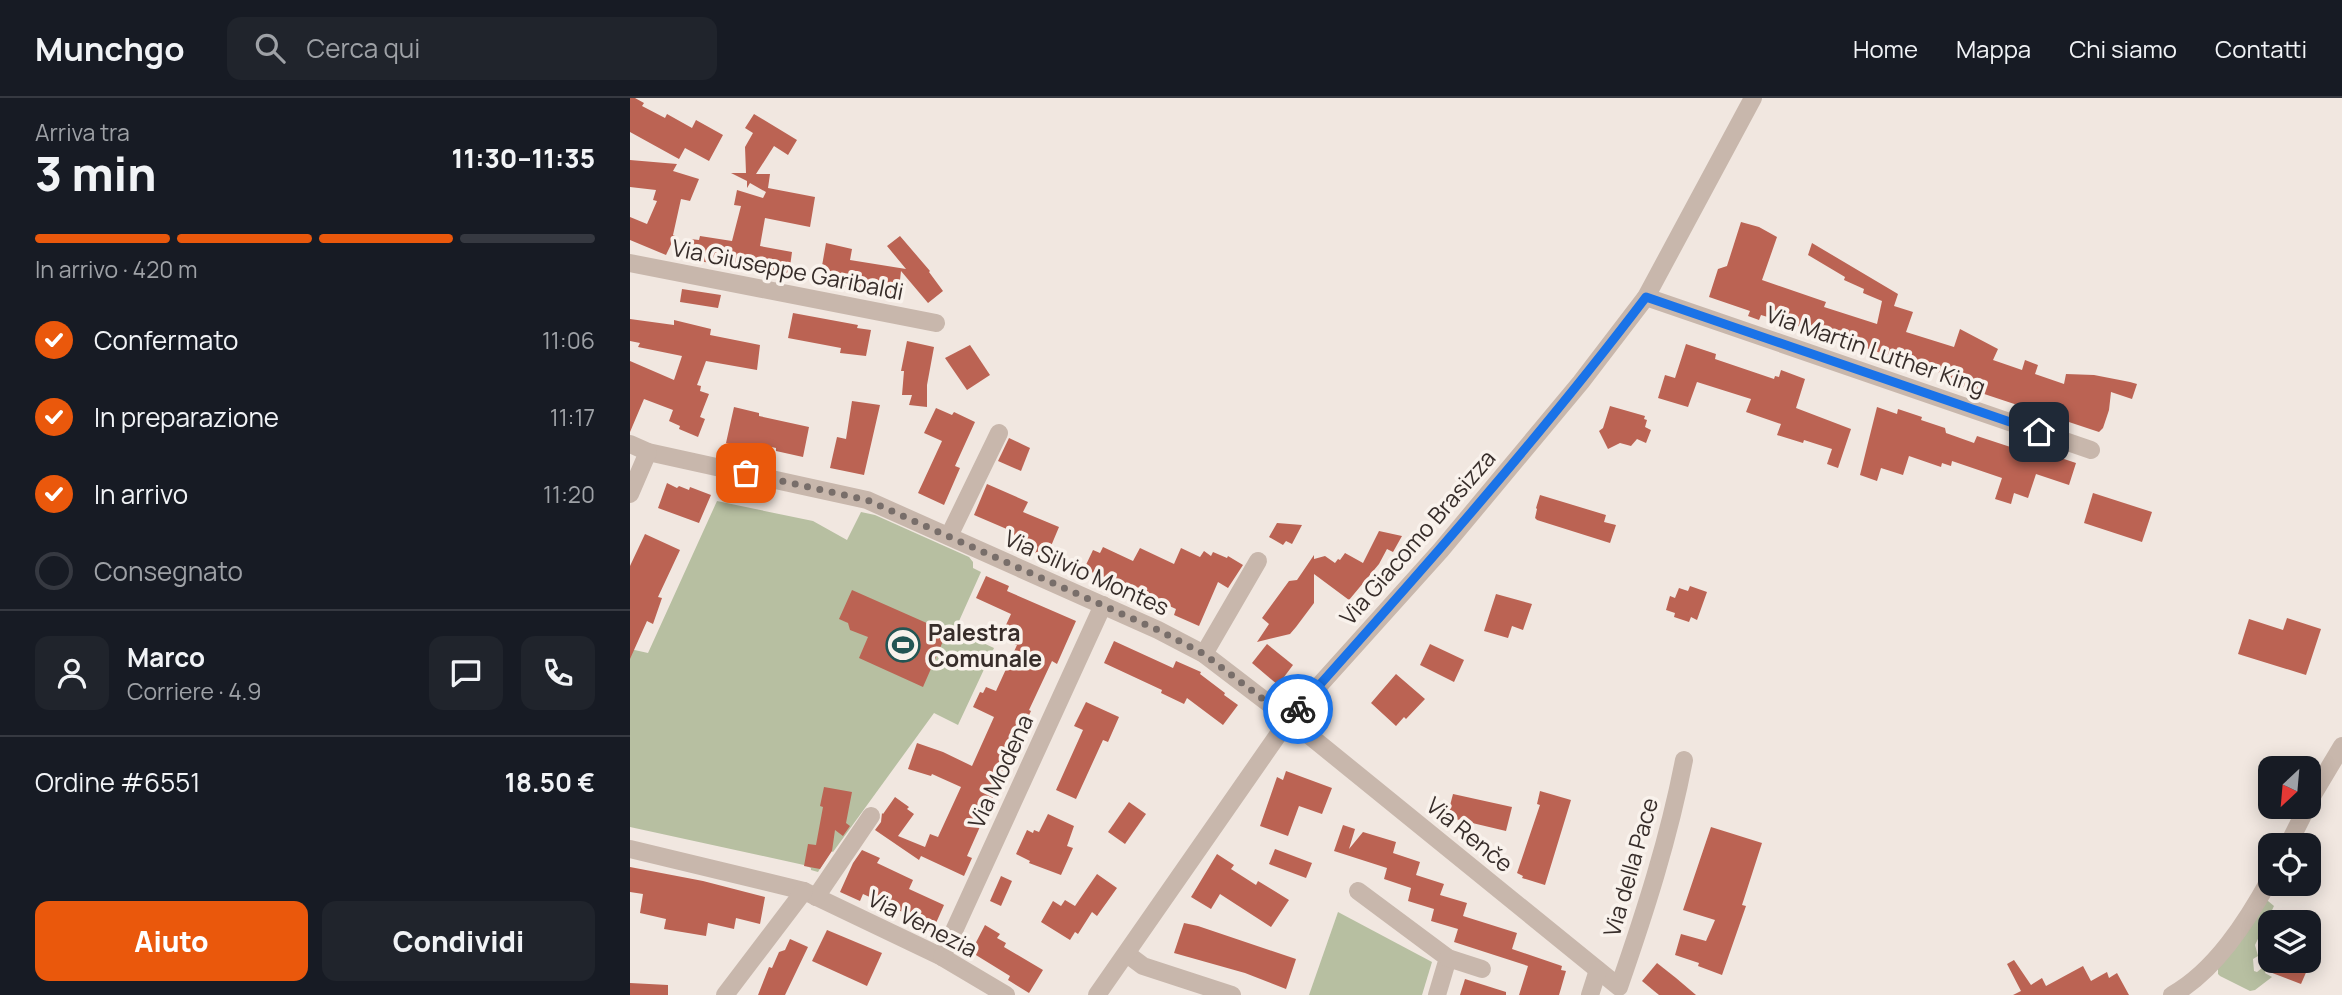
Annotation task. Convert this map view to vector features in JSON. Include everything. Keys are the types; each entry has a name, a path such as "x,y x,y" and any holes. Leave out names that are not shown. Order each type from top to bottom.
{"street":[{"name":"Via Giacomo Brasizza","path":"1097,995 1289,719 1441,550 1581,382 1646,297 1753,98"},
{"name":"Via Giuseppe Garibaldi","path":"630,263 936,323"},
{"name":"Via Martin Luther King","path":"1646,297 2091,450"},
{"path":"949,536 999,433"},
{"name":"Via Silvio Montes","path":"630,444 649,452 867,500 1158,630 1204,654 1289,719"},
{"path":"630,494 649,452"},
{"path":"1204,654 1258,561"},
{"name":"Via Modena","path":"942,957 1103,605"},
{"name":"Via Renče","path":"1289,719 1619,987"},
{"path":"2321,781 2342,746"},
{"name":"Via della Pace","path":"1619,987 1657,877 1674,813 1684,760"},
{"path":"726,995 872,816"},
{"name":"Via Venezia","path":"630,849 810,894 942,957 1006,995"},
{"path":"1358,891 1448,958 1482,969"},
{"path":"2172,995 2197,987 2258,896"},
{"path":"1127,954 1143,966 1232,995"},
{"path":"1437,995 1448,958"},
{"path":"1590,995 1598,970"}],"green space":[{"path":"717,501 813,521 847,540 861,512 875,515 969,557 973,568 981,572 955,630 994,648 958,725 934,713 818,872 804,865 630,827 630,649 648,653"},
{"path":"2263,900 2274,906 2272,910 2258,910 2258,939 2255,945 2258,956 2253,959 2254,971 2272,977 2250,991 2220,976 2218,965"},
{"path":"1338,912 1432,962 1422,995 1309,995"}],"building":[{"path":"630,98 644,103 642,106 665,118 667,114 692,128 696,120 723,135 709,161 685,148 679,159 630,132"},
{"path":"754,114 797,140 788,155 774,146 756,174 770,174 768,188 815,197 810,227 765,218 760,246 792,252 789,274 750,272 687,258 690,239 699,240 700,236 732,241 741,206 734,205 737,190 763,198 766,192 750,183 747,188 747,181 731,173 746,173 745,147 753,133 745,128"},
{"path":"630,160 677,164 673,171 699,179 690,201 681,199 673,235 675,236 666,255 630,240 630,217 647,224 657,201 653,200 656,190 630,187"},
{"path":"1741,222 1759,227 1777,237 1762,280 1826,302 1824,307 1877,324 1882,301 1863,293 1864,289 1844,280 1845,277 1808,255 1812,243 1898,294 1894,306 1913,312 1906,332 1954,347 1960,329 1998,349 1993,360 2022,370 2025,360 2038,365 2035,374 2064,384 2066,374 2094,375 2130,382 2137,384 2132,399 2111,392 2109,410 2099,432 1948,382 1950,376 1821,333 1761,315 1759,320 1748,316 1750,311 1709,297 1718,269 1727,266"},
{"path":"900,236 943,291 928,303 901,271 898,298 858,293 859,289 819,283 826,243 852,249 850,260 906,269 887,246"},
{"path":"682,289 721,295 718,308 680,302"},
{"path":"793,313 858,325 857,328 871,330 866,356 840,353 841,348 788,338"},
{"path":"630,319 674,325 674,320 711,329 710,335 760,345 757,370 706,361 697,385 701,386 700,391 709,394 700,417 705,419 698,437 679,429 680,426 669,421 673,410 644,399 630,432 630,361 674,380 682,356 638,347 640,343 630,341"},
{"path":"907,341 934,347 927,385 927,407 909,405 912,395 902,395 904,371 901,371"},
{"path":"1686,344 1716,354 1715,359 1774,379 1775,376 1779,377 1781,370 1805,379 1796,408 1851,429 1838,468 1827,464 1832,449 1777,435 1781,424 1746,412 1751,399 1697,382 1688,407 1658,398 1665,375 1675,378"},
{"path":"970,345 990,375 967,390 945,358"},
{"path":"852,401 880,405 864,475 830,468 837,437 846,439"},
{"path":"1610,406 1645,416 1645,427 1651,430 1646,443 1637,439 1631,446 1620,443 1608,449 1599,431 1603,428"},
{"path":"734,407 759,413 759,416 809,427 803,457 753,443 745,444 744,447 726,443"},
{"path":"1877,407 1897,414 1898,409 1922,417 1921,420 1945,428 1946,433 1974,443 1977,436 2053,461 2055,456 2076,463 2069,485 2036,474 2028,498 2014,493 2011,504 1995,499 2002,478 1952,461 1951,466 1942,463 1941,467 1909,456 1903,475 1881,468 1877,481 1860,475"},
{"path":"936,408 952,415 954,412 975,422 955,466 960,468 944,505 918,493 942,441 924,433"},
{"path":"1009,438 1030,448 1021,471 998,461"},
{"path":"667,483 677,488 679,486 689,490 690,487 711,495 699,523 658,508"},
{"path":"987,484 1028,502 1023,512 1059,527 1046,558 1005,540 1009,530 974,515"},
{"path":"2093,493 2152,512 2142,542 2084,523"},
{"path":"1540,495 1606,515 1604,522 1616,525 1610,543 1537,520 1536,508"},
{"path":"1277,523 1302,525 1292,544 1286,541 1283,545 1269,537"},
{"path":"1379,531 1402,536 1393,552 1387,549 1379,564 1349,600 1314,574 1314,603 1296,627 1290,634 1257,642 1269,624 1262,618 1289,581 1297,580 1314,555 1314,559 1325,556 1335,563 1345,553 1363,563"},
{"path":"645,534 680,550 658,597 662,598 653,624 647,621 630,659 630,566"},
{"path":"1103,547 1133,561 1140,548 1174,564 1181,548 1200,557 1204,551 1211,556 1213,552 1227,558 1228,556 1243,565 1228,588 1218,582 1199,626 1174,615 1176,609 1121,584 1119,587 1100,580 1099,575 1084,569 1093,550 1100,553"},
{"path":"986,576 1009,586 1007,591 1076,621 1057,664 1052,661 1000,776 1002,777 967,856 972,858 964,876 921,856 919,860 875,830 881,822 882,813 895,797 914,814 898,836 925,847 930,834 938,837 961,787 932,774 931,776 908,769 917,743 972,766 994,717 973,707 980,692 983,693 986,687 996,691 1017,645 1000,638 1011,614 976,598"},
{"path":"1690,586 1707,592 1697,620 1691,617 1689,622 1674,617 1675,613 1666,610 1670,596 1675,598 1679,588 1688,591"},
{"path":"852,590 947,632 923,687 859,658 868,637 850,630 848,623 839,619"},
{"path":"1496,594 1532,604 1523,630 1512,626 1508,638 1484,631"},
{"path":"2287,618 2321,629 2306,675 2238,654 2249,619 2283,630"},
{"path":"1114,641 1173,668 1176,661 1201,672 1200,674 1238,705 1223,725 1187,698 1184,704 1161,693 1162,690 1104,663"},
{"path":"1267,644 1293,665 1278,685 1252,663"},
{"path":"1430,644 1464,660 1454,682 1420,665"},
{"path":"1396,674 1425,699 1396,726 1371,703"},
{"path":"1086,702 1119,717 1108,742 1103,740 1076,799 1056,790 1083,730 1074,726"},
{"path":"1286,771 1332,788 1322,814 1299,806 1288,836 1260,826 1277,777 1283,780"},
{"path":"824,787 852,792 846,823 850,826 843,836 835,830 832,851 820,869 804,866 808,844 816,845"},
{"path":"1540,791 1571,800 1545,885 1522,878 1523,876 1517,873 1540,805 1537,804"},
{"path":"1453,794 1512,807 1506,831 1447,817"},
{"path":"1129,802 1146,814 1125,844 1108,832"},
{"path":"1048,814 1074,826 1067,846 1073,848 1061,875 1029,863 1030,861 1016,854 1027,830 1039,832"},
{"path":"1343,825 1355,829 1349,849 1363,832 1396,842 1393,853 1420,862 1416,875 1444,884 1440,895 1467,903 1463,916 1517,933 1512,949 1562,966 1561,970 1566,971 1559,995 1519,995 1528,966 1454,942 1458,929 1431,921 1434,909 1408,901 1411,888 1384,879 1387,868 1334,851"},
{"path":"1711,827 1762,843 1742,905 1746,906 1722,975 1675,955 1681,934 1706,941 1715,920 1683,910"},
{"path":"1275,849 1312,863 1306,878 1269,864"},
{"path":"862,850 880,858 877,863 913,880 909,889 944,905 932,932 907,920 909,915 863,894 860,901 840,892"},
{"path":"1217,854 1234,865 1231,869 1256,885 1258,881 1289,900 1271,927 1220,894 1211,909 1191,897"},
{"path":"630,867 703,881 765,897 760,924 736,918 734,929 708,923 706,936 664,929 666,919 640,913 643,894 630,892"},
{"path":"1097,874 1117,888 1097,916 1092,912 1078,934 1075,932 1070,940 1041,922 1053,901 1061,906 1065,900 1075,906"},
{"path":"1001,876 1012,881 1001,906 990,901"},
{"path":"1184,923 1296,959 1286,989 1245,973 1174,953"},
{"path":"985,925 1000,934 997,938 1006,943 1004,947 1043,970 1029,993 1008,980 1010,976 971,952"},
{"path":"827,930 882,953 867,986 812,961"},
{"path":"790,939 808,947 785,995 758,995 769,967 772,968 779,952 785,950"},
{"path":"2014,960 2031,985 2042,978 2046,986 2083,966 2091,981 2107,972 2109,978 2117,973 2129,995 2013,995 2021,991 2007,964"},
{"path":"1657,963 1696,995 1659,995 1642,981"},
{"path":"2272,973 2306,973 2301,984"},
{"path":"1465,979 1506,992 1506,995 1460,995"},
{"path":"630,983 668,985 668,995 630,995"}],"way so far":[{"path":"746,473 867,500 1158,630 1204,654 1289,719 1298,709"}],"place":[{"name":"Palestra Comunale","path":"903,645"}],"route":[{"path":"1298,709 1441,550 1581,382 1646,297 2039,432"}]}
